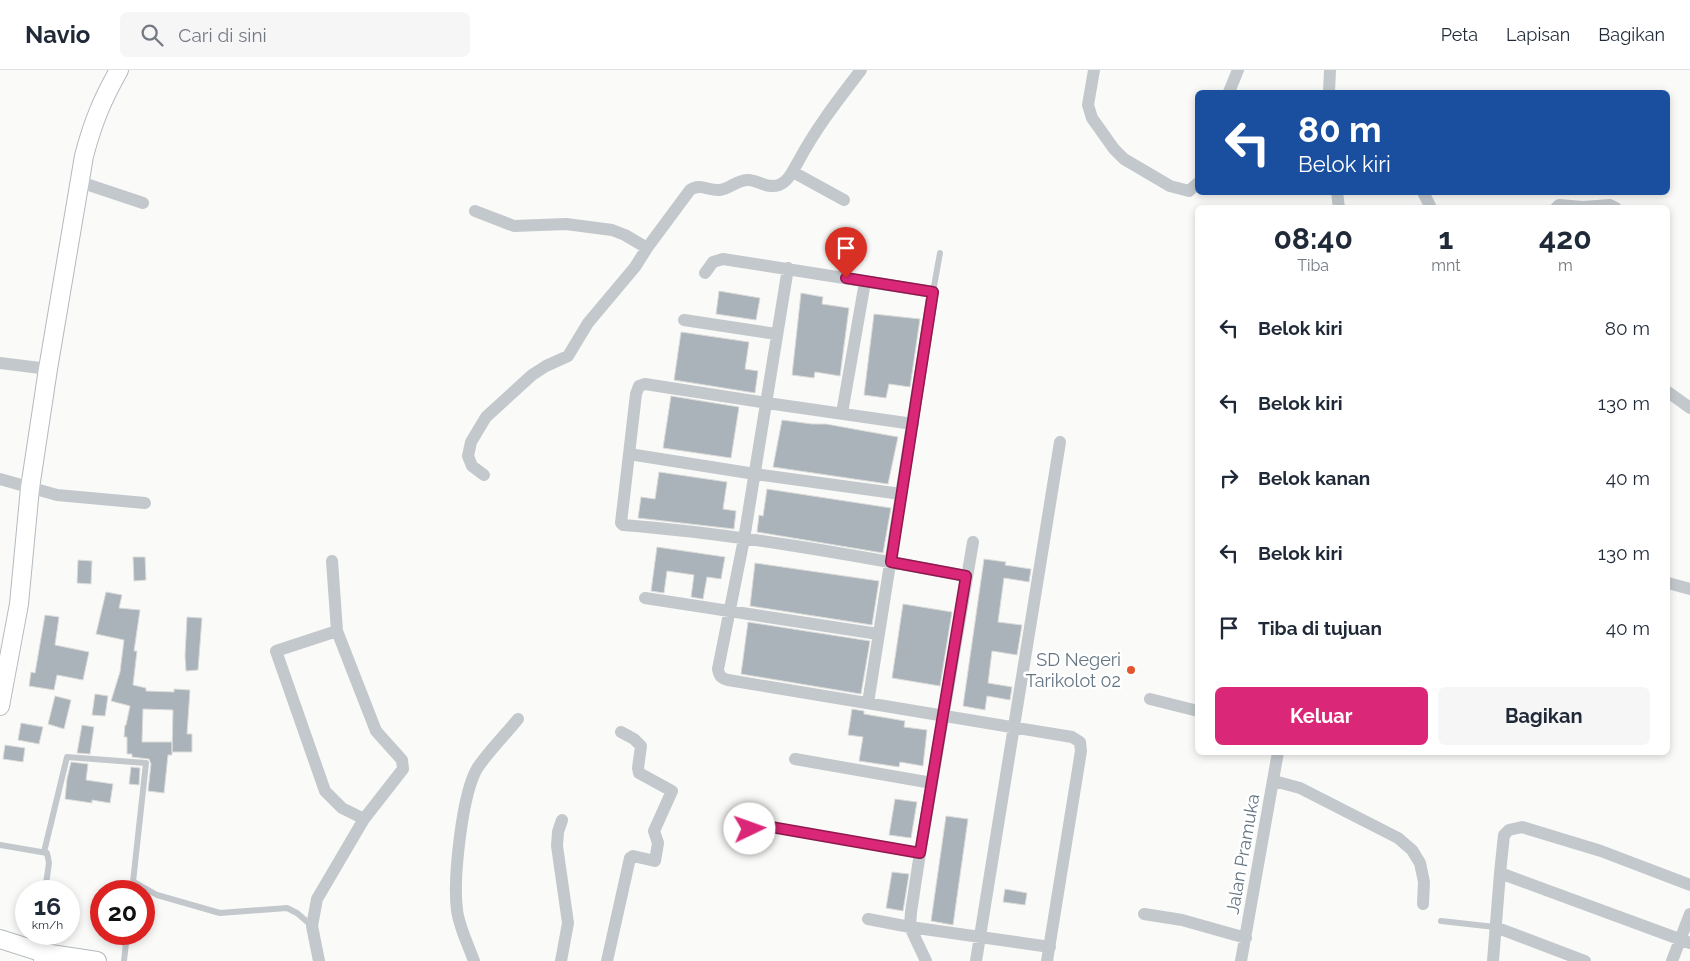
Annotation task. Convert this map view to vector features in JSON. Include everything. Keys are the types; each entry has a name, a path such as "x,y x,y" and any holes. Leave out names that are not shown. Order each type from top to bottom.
{"street":[{"path":"0,706 19,604 30,488 48,369 84,156 92,126 104,96 119,70"},
{"path":"484,475 472,466 468,456 471,442 486,417 532,375 568,356 580,335 635,267 690,190 700,186 721,190 747,180 771,186 779,185 793,172 813,133 861,70"},
{"path":"1094,70 1088,105 1092,118 1114,149 1124,159 1174,188 1190,191 1195,186"},
{"path":"1230,90 1238,70"},
{"path":"1329,90 1330,70"},
{"path":"793,172 844,200"},
{"path":"80,182 143,203"},
{"path":"475,211 514,226 566,224 612,230 647,248"},
{"path":"705,272 717,259 723,259 933,292 868,703"},
{"path":"788,268 744,539 718,669 719,674 722,678 1072,737 1080,742 1081,751 1048,961"},
{"path":"842,413 865,282"},
{"path":"684,320 776,334"},
{"path":"0,363 48,369"},
{"path":"913,424 645,384 639,386 636,394 620,521 623,525 744,539 966,576"},
{"path":"1670,395 1690,408"},
{"path":"976,961 1060,442"},
{"path":"629,454 901,494"},
{"path":"0,480 57,495 145,503"},
{"path":"926,961 910,927 920,853 973,542"},
{"path":"319,961 312,926 317,899 364,819 403,769 402,760 376,731 337,631 332,561"},
{"path":"1670,584 1690,589"},
{"path":"645,598 878,634"},
{"path":"337,631 276,651 325,790 342,808 364,819"},
{"path":"1150,699 1195,711"},
{"path":"474,961 457,912 455,891 460,839 469,786 478,767 518,720"},
{"path":"607,961 630,858 633,856 655,861 658,843 654,831 672,791 639,773 641,746 634,739 621,732"},
{"name":"Jalan Pramuka","path":"1241,961 1278,755"},
{"path":"795,759 932,783"},
{"path":"1274,781 1300,788 1398,838 1412,850 1420,862 1424,882 1423,904"},
{"path":"561,961 568,923 557,846 558,832 562,820"},
{"path":"1493,961 1504,835 1509,830 1522,827 1601,851 1690,885"},
{"path":"1500,873 1685,941"},
{"path":"1144,914 1182,920 1246,938"},
{"path":"1672,961 1685,941 1690,914"},
{"path":"868,919 910,927 1050,947"},
{"path":"1495,927 1585,961"},
{"path":"0,939 44,957 97,961"}],"lane":[{"path":"933,292 940,253"},
{"path":"44,852 67,757 146,762 134,880"},
{"path":"748,840 750,829 754,824 920,853"},
{"path":"0,845 47,853 48,863 46,880"},
{"path":"155,894 220,913 287,908 297,913 312,926"},
{"path":"1441,921 1495,927"},
{"path":"124,961 126,945"}],"building":[{"path":"719,291 760,298 756,320 716,314"},
{"path":"801,293 823,297 822,304 849,308 840,376 815,372 814,378 792,375"},
{"path":"874,314 920,319 910,387 889,384 886,398 864,395"},
{"path":"681,332 749,342 745,369 758,371 755,393 674,380"},
{"path":"671,396 739,407 731,458 663,448"},
{"path":"782,420 826,424 898,437 888,484 773,467"},
{"path":"659,472 727,482 723,509 736,511 734,529 638,518 641,497 655,499"},
{"path":"767,489 891,508 883,553 757,532 759,515 763,516"},
{"path":"657,547 725,557 721,579 707,577 703,599 691,597 694,575 667,571 664,593 651,591"},
{"path":"133,557 145,557 146,580 134,581"},
{"path":"984,559 1006,562 1005,565 1031,569 1029,582 1004,578 998,622 1022,625 1017,655 992,651 988,683 1012,687 1010,700 987,696 985,710 963,706"},
{"path":"78,560 92,561 91,584 77,583"},
{"path":"755,563 879,581 872,625 750,606"},
{"path":"106,592 122,595 119,608 140,610 134,651 137,651 133,685 146,688 146,691 174,692 174,689 190,690 187,734 192,734 192,752 172,752 172,755 168,755 164,793 148,791 151,764 149,759 132,757 132,754 127,754 127,737 124,737 130,706 111,701 120,672 124,640 96,634","holes":["143,709 173,710 172,752 172,742 142,742"]},
{"path":"903,604 952,612 940,686 892,678"},
{"path":"45,615 59,617 55,645 89,652 83,680 57,675 54,690 29,686 31,672 35,673"},
{"path":"187,617 202,618 198,670 186,671"},
{"path":"748,622 870,641 861,694 741,674"},
{"path":"95,694 108,696 105,716 92,715"},
{"path":"55,696 71,700 64,729 48,724"},
{"path":"852,709 864,711 864,714 905,721 904,727 927,730 923,766 900,762 899,767 859,761 863,737 848,735"},
{"path":"21,723 43,727 39,744 18,740"},
{"path":"82,725 94,727 90,754 77,753"},
{"path":"5,745 25,748 23,762 3,759"},
{"path":"71,762 88,764 86,780 113,784 110,803 92,800 92,803 65,799"},
{"path":"131,767 140,768 139,785 129,784"},
{"path":"895,799 917,802 911,838 889,835"},
{"path":"946,816 968,819 953,925 931,921"},
{"path":"892,872 909,874 903,911 886,908"},
{"path":"1005,889 1027,893 1025,905 1003,902"}],"place":[{"name":"SD Negeri Tarikolot 02","path":"1131,670"}],"route":[{"path":"750,829 754,824 920,853 966,576 891,562 933,292 846,278"}]}
